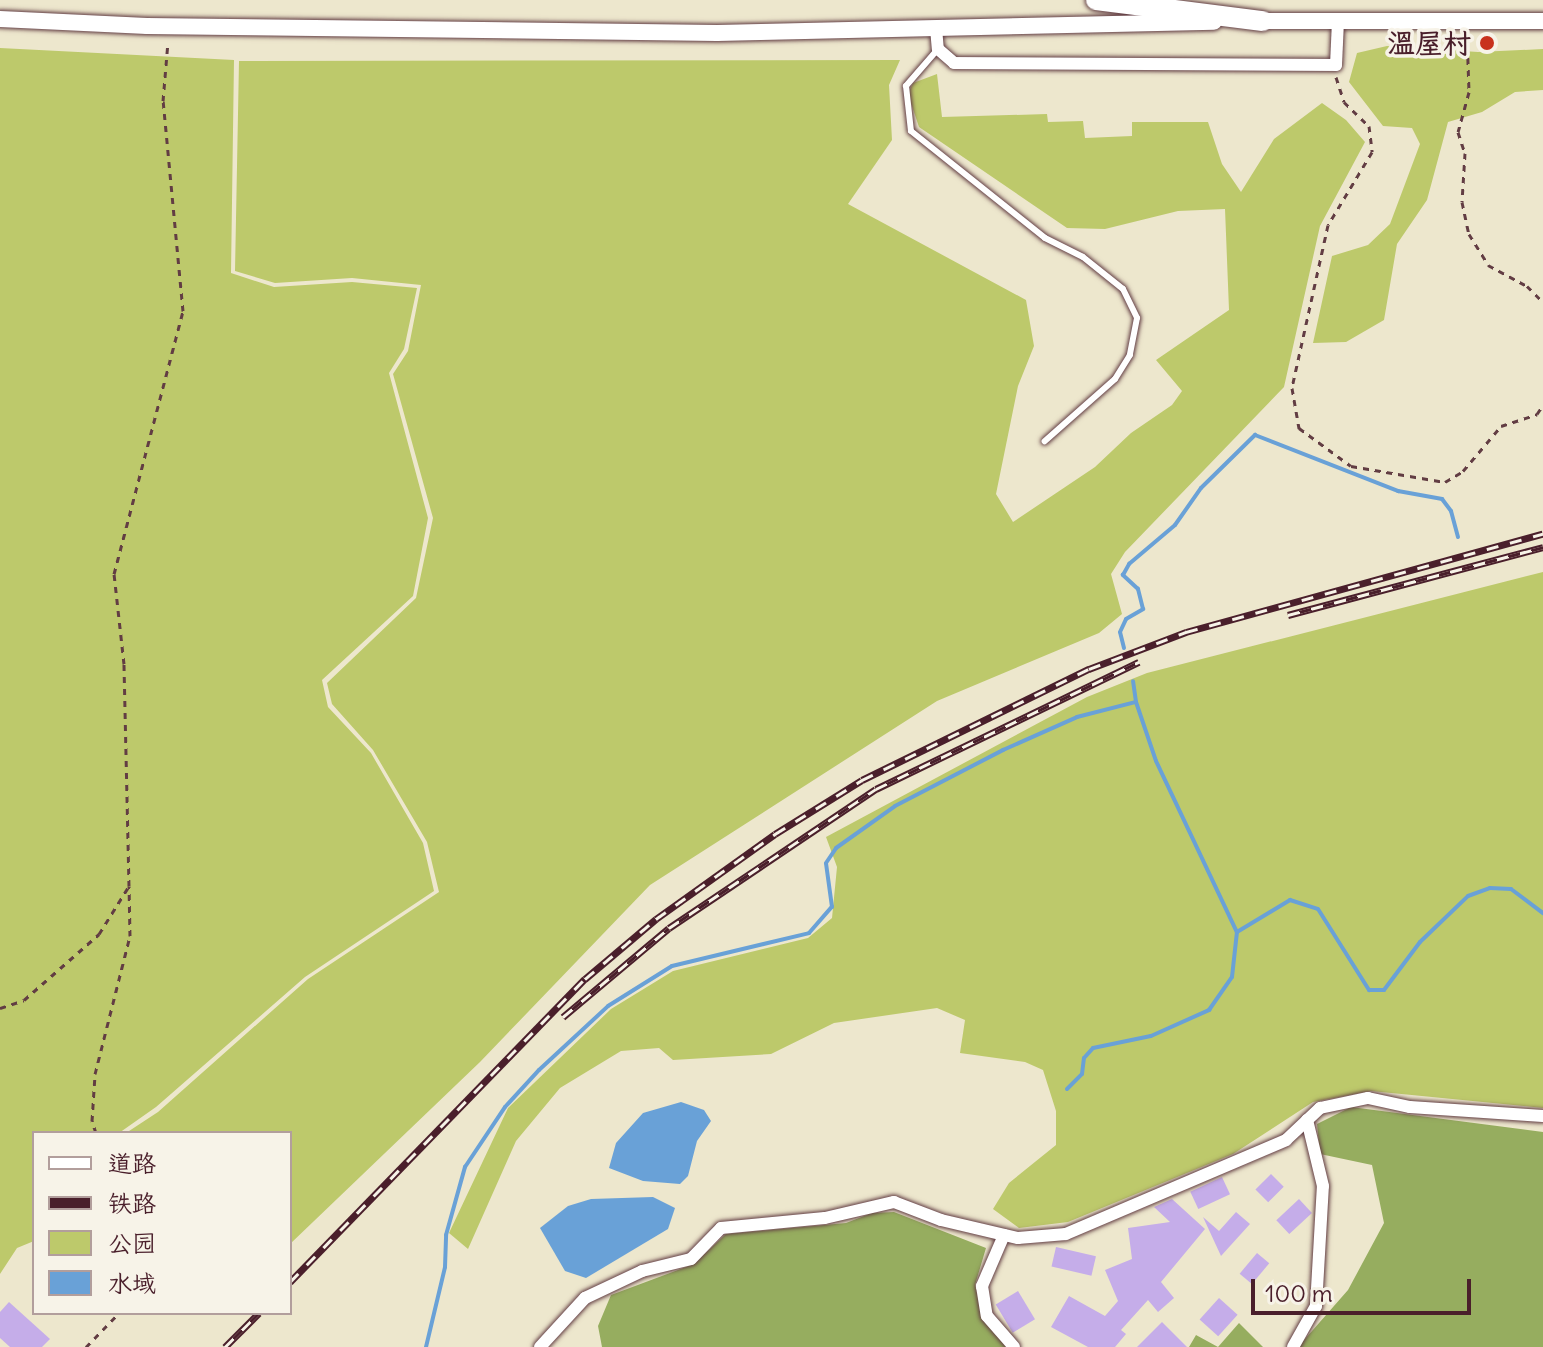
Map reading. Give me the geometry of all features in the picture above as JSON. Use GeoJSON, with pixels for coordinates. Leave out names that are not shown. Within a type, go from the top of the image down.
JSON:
{"type":"FeatureCollection","features":[{"type":"Feature","properties":{"kind":"main road"},"geometry":{"type":"LineString","coordinates":[[1096,0],[1263,21]]}},
{"type":"Feature","properties":{"kind":"street"},"geometry":{"type":"LineString","coordinates":[[0,19],[169,27],[717,33],[1263,21],[1543,21]]}},
{"type":"Feature","properties":{"kind":"street"},"geometry":{"type":"LineString","coordinates":[[936,28],[938,49],[954,63],[1336,65],[1338,21]]}},
{"type":"Feature","properties":{"kind":"street"},"geometry":{"type":"LineString","coordinates":[[540,1347],[585,1298],[642,1271],[691,1259],[721,1228],[825,1218],[894,1202],[941,1220],[1004,1235],[1066,1234],[1286,1140],[1320,1108],[1368,1098],[1410,1107],[1543,1116]]}},
{"type":"Feature","properties":{"kind":"street"},"geometry":{"type":"LineString","coordinates":[[1293,1347],[1316,1306],[1323,1186],[1307,1120]]}},
{"type":"Feature","properties":{"kind":"street"},"geometry":{"type":"LineString","coordinates":[[1004,1235],[982,1286],[987,1316],[1014,1347]]}},
{"type":"Feature","properties":{"kind":"lane"},"geometry":{"type":"LineString","coordinates":[[938,49],[906,86],[911,131],[1045,238],[1083,257],[1123,289],[1137,318],[1130,355],[1115,379],[1045,441]]}},
{"type":"Feature","properties":{"kind":"path"},"geometry":{"type":"LineString","coordinates":[[1467,21],[1469,92],[1458,132],[1465,153],[1462,202],[1469,234],[1488,265],[1527,286],[1543,302]]}},
{"type":"Feature","properties":{"kind":"path"},"geometry":{"type":"LineString","coordinates":[[96,1131],[95,1074],[130,936],[124,664],[114,574],[183,311],[163,101],[169,27]]}},
{"type":"Feature","properties":{"kind":"path"},"geometry":{"type":"LineString","coordinates":[[1336,65],[1336,87],[1369,126],[1372,152],[1328,225],[1292,388],[1299,428],[1351,466],[1445,482],[1463,471],[1501,426],[1537,414],[1543,405]]}},
{"type":"Feature","properties":{"kind":"path"},"geometry":{"type":"LineString","coordinates":[[0,1008],[24,1000],[99,934],[129,886]]}},
{"type":"Feature","properties":{"kind":"path"},"geometry":{"type":"LineString","coordinates":[[86,1347],[117,1315]]}},
{"type":"Feature","properties":{"kind":"green space"},"geometry":{"type":"Polygon","coordinates":[[[1387,46],[1478,52],[1543,49],[1543,90],[1515,92],[1482,112],[1448,122],[1427,200],[1397,244],[1384,320],[1346,342],[1313,343],[1332,256],[1368,245],[1390,224],[1420,144],[1412,128],[1383,126],[1349,82],[1357,53],[1387,46]]]}},
{"type":"Feature","properties":{"kind":"green space"},"geometry":{"type":"Polygon","coordinates":[[[0,48],[234,60],[231,273],[274,287],[352,282],[417,288],[404,349],[389,373],[428,518],[413,596],[322,680],[328,707],[371,753],[423,843],[434,891],[305,977],[156,1107],[122,1131],[32,1131],[32,1242],[17,1248],[0,1274],[0,48]]]}},
{"type":"Feature","properties":{"kind":"green space"},"geometry":{"type":"Polygon","coordinates":[[[900,60],[889,85],[892,140],[848,204],[1026,300],[1034,346],[1018,386],[996,494],[1013,522],[1095,467],[1131,433],[1172,405],[1182,391],[1156,360],[1229,310],[1225,209],[1178,211],[1105,229],[1067,228],[919,127],[908,94],[913,83],[937,74],[942,117],[1047,114],[1048,122],[1083,121],[1085,138],[1132,136],[1132,122],[1208,122],[1222,164],[1241,192],[1274,139],[1322,103],[1346,120],[1365,142],[1320,226],[1284,387],[1125,552],[1111,574],[1122,614],[1099,633],[937,701],[650,885],[480,1062],[292,1242],[292,1131],[129,1131],[158,1112],[308,979],[439,892],[427,842],[373,750],[332,704],[327,683],[416,598],[433,518],[393,374],[408,351],[421,285],[352,278],[275,283],[235,271],[239,61],[900,60]]]}},
{"type":"Feature","properties":{"kind":"green space"},"geometry":{"type":"Polygon","coordinates":[[[1543,572],[1543,1108],[1371,1091],[1313,1102],[1233,1154],[1068,1222],[1019,1228],[993,1209],[1009,1183],[1056,1145],[1056,1111],[1043,1070],[1025,1062],[960,1053],[965,1020],[937,1008],[834,1023],[771,1054],[673,1060],[659,1048],[621,1051],[560,1088],[516,1141],[468,1249],[449,1233],[508,1108],[611,1009],[673,971],[808,938],[832,918],[837,867],[826,837],[1087,697],[1147,673],[1543,572]]]}},
{"type":"Feature","properties":{"kind":"green space"},"geometry":{"type":"Polygon","coordinates":[[[1351,1107],[1543,1132],[1543,1347],[1298,1347],[1348,1290],[1384,1223],[1372,1165],[1320,1154],[1317,1124],[1351,1107]]]}},
{"type":"Feature","properties":{"kind":"green space"},"geometry":{"type":"Polygon","coordinates":[[[894,1212],[986,1248],[975,1285],[983,1319],[1006,1347],[602,1347],[598,1326],[611,1295],[694,1264],[726,1234],[846,1223],[872,1213],[894,1212]]]}},
{"type":"Feature","properties":{"kind":"green space"},"geometry":{"type":"Polygon","coordinates":[[[1239,1323],[1263,1347],[1218,1347],[1239,1323]]]}},
{"type":"Feature","properties":{"kind":"green space"},"geometry":{"type":"Polygon","coordinates":[[[1196,1335],[1218,1347],[1189,1347],[1196,1335]]]}},
{"type":"Feature","properties":{"kind":"water"},"geometry":{"type":"Polygon","coordinates":[[[681,1102],[704,1110],[711,1121],[697,1141],[688,1176],[680,1184],[643,1181],[609,1168],[616,1143],[643,1113],[681,1102]]]}},
{"type":"Feature","properties":{"kind":"water"},"geometry":{"type":"Polygon","coordinates":[[[653,1197],[675,1208],[668,1229],[586,1278],[565,1271],[540,1228],[568,1206],[591,1199],[653,1197]]]}},
{"type":"Feature","properties":{"kind":"building"},"geometry":{"type":"Polygon","coordinates":[[[1271,1174],[1284,1187],[1268,1202],[1255,1190],[1271,1174]]]}},
{"type":"Feature","properties":{"kind":"building"},"geometry":{"type":"Polygon","coordinates":[[[1222,1177],[1230,1194],[1198,1209],[1190,1192],[1222,1177]]]}},
{"type":"Feature","properties":{"kind":"building"},"geometry":{"type":"Polygon","coordinates":[[[1172,1199],[1205,1229],[1161,1282],[1174,1298],[1158,1312],[1148,1300],[1121,1330],[1126,1334],[1115,1347],[1088,1347],[1051,1327],[1069,1296],[1105,1316],[1118,1301],[1105,1270],[1132,1259],[1128,1228],[1170,1222],[1154,1207],[1172,1199]]]}},
{"type":"Feature","properties":{"kind":"building"},"geometry":{"type":"Polygon","coordinates":[[[1299,1199],[1312,1213],[1289,1234],[1276,1220],[1299,1199]]]}},
{"type":"Feature","properties":{"kind":"building"},"geometry":{"type":"Polygon","coordinates":[[[1236,1212],[1250,1224],[1221,1256],[1203,1217],[1219,1231],[1236,1212]]]}},
{"type":"Feature","properties":{"kind":"building"},"geometry":{"type":"Polygon","coordinates":[[[1056,1247],[1096,1256],[1091,1276],[1052,1266],[1056,1247]]]}},
{"type":"Feature","properties":{"kind":"building"},"geometry":{"type":"Polygon","coordinates":[[[1257,1253],[1269,1263],[1252,1284],[1240,1274],[1257,1253]]]}},
{"type":"Feature","properties":{"kind":"building"},"geometry":{"type":"Polygon","coordinates":[[[1018,1291],[1035,1319],[1013,1333],[996,1304],[1018,1291]]]}},
{"type":"Feature","properties":{"kind":"building"},"geometry":{"type":"Polygon","coordinates":[[[1219,1298],[1238,1315],[1218,1336],[1200,1320],[1219,1298]]]}},
{"type":"Feature","properties":{"kind":"building"},"geometry":{"type":"Polygon","coordinates":[[[9,1302],[50,1339],[42,1347],[10,1347],[0,1338],[0,1312],[9,1302]]]}},
{"type":"Feature","properties":{"kind":"building"},"geometry":{"type":"Polygon","coordinates":[[[1162,1322],[1187,1347],[1137,1347],[1162,1322]]]}},
{"type":"Feature","properties":{"kind":"waterway"},"geometry":{"type":"LineString","coordinates":[[1124,648],[1120,632],[1126,619],[1143,609],[1138,589],[1123,575],[1129,564],[1175,525],[1201,488],[1255,435],[1398,491],[1442,499],[1451,511],[1458,537]]}},
{"type":"Feature","properties":{"kind":"waterway"},"geometry":{"type":"LineString","coordinates":[[426,1347],[445,1267],[446,1235],[465,1167],[505,1107],[539,1070],[608,1006],[672,966],[809,933],[832,907],[826,863],[836,848],[895,806],[1003,750],[1077,717],[1136,702],[1133,681]]}},
{"type":"Feature","properties":{"kind":"waterway"},"geometry":{"type":"LineString","coordinates":[[1136,702],[1156,761],[1237,932]]}},
{"type":"Feature","properties":{"kind":"waterway"},"geometry":{"type":"LineString","coordinates":[[1067,1089],[1082,1074],[1084,1058],[1093,1048],[1151,1036],[1209,1010],[1232,977],[1237,932],[1290,900],[1318,909],[1369,990],[1384,990],[1420,942],[1468,896],[1490,888],[1511,889],[1543,913]]}},
{"type":"Feature","properties":{"kind":"railway"},"geometry":{"type":"LineString","coordinates":[[292,1280],[585,979],[656,919],[775,834],[862,780],[1089,669],[1186,632],[1543,534]]}},
{"type":"Feature","properties":{"kind":"railway"},"geometry":{"type":"LineString","coordinates":[[1288,615],[1543,547]]}},
{"type":"Feature","properties":{"kind":"railway"},"geometry":{"type":"LineString","coordinates":[[563,1017],[669,928],[876,789],[1139,662]]}},
{"type":"Feature","properties":{"kind":"railway"},"geometry":{"type":"LineString","coordinates":[[225,1347],[257,1315]]}},
{"type":"Feature","properties":{"kind":"place","name":"温屋村"},"geometry":{"type":"Point","coordinates":[1487,43]}}]}
